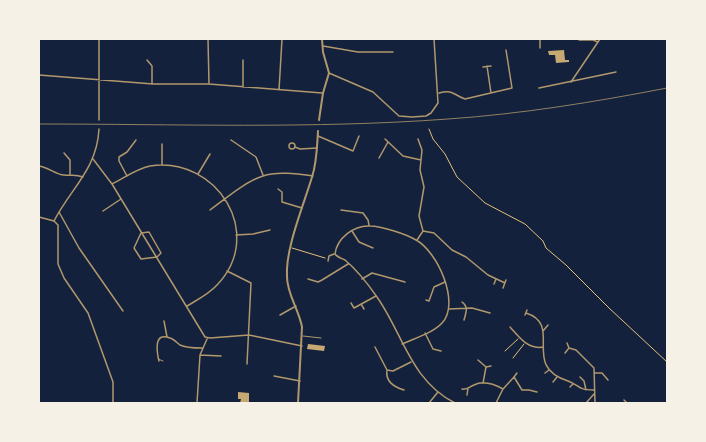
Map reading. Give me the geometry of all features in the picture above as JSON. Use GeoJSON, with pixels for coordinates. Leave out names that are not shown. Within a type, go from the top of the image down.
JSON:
{"type":"FeatureCollection","features":[{"type":"Feature","properties":{"kind":"street"},"geometry":{"type":"LineString","coordinates":[[99,39],[99,120]]}},
{"type":"Feature","properties":{"kind":"street"},"geometry":{"type":"LineString","coordinates":[[208,39],[209,84]]}},
{"type":"Feature","properties":{"kind":"street"},"geometry":{"type":"LineString","coordinates":[[279,90],[282,39]]}},
{"type":"Feature","properties":{"kind":"street"},"geometry":{"type":"LineString","coordinates":[[319,120],[323,93],[330,73],[322,39]]}},
{"type":"Feature","properties":{"kind":"street"},"geometry":{"type":"LineString","coordinates":[[330,73],[373,92],[398,116],[426,116],[438,103],[434,39]]}},
{"type":"Feature","properties":{"kind":"street"},"geometry":{"type":"LineString","coordinates":[[540,39],[540,48]]}},
{"type":"Feature","properties":{"kind":"street"},"geometry":{"type":"LineString","coordinates":[[571,82],[600,39]]}},
{"type":"Feature","properties":{"kind":"street"},"geometry":{"type":"LineString","coordinates":[[579,40],[593,40],[598,42]]}},
{"type":"Feature","properties":{"kind":"street"},"geometry":{"type":"LineString","coordinates":[[323,46],[358,52],[393,52]]}},
{"type":"Feature","properties":{"kind":"street"},"geometry":{"type":"LineString","coordinates":[[438,93],[448,90],[465,99],[512,88],[506,50]]}},
{"type":"Feature","properties":{"kind":"street"},"geometry":{"type":"LineString","coordinates":[[147,60],[152,66],[152,84]]}},
{"type":"Feature","properties":{"kind":"street"},"geometry":{"type":"LineString","coordinates":[[243,60],[243,87]]}},
{"type":"Feature","properties":{"kind":"street"},"geometry":{"type":"LineString","coordinates":[[487,66],[491,93]]}},
{"type":"Feature","properties":{"kind":"street"},"geometry":{"type":"LineString","coordinates":[[483,67],[491,66]]}},
{"type":"Feature","properties":{"kind":"street"},"geometry":{"type":"LineString","coordinates":[[539,88],[616,72]]}},
{"type":"Feature","properties":{"kind":"street"},"geometry":{"type":"LineString","coordinates":[[39,75],[152,84],[209,84],[323,93]]}},
{"type":"Feature","properties":{"kind":"street"},"geometry":{"type":"LineString","coordinates":[[54,221],[83,177],[93,158],[99,129]]}},
{"type":"Feature","properties":{"kind":"street"},"geometry":{"type":"LineString","coordinates":[[298,403],[302,346],[301,320],[287,279],[287,263],[302,208],[313,176],[318,131]]}},
{"type":"Feature","properties":{"kind":"street"},"geometry":{"type":"LineString","coordinates":[[318,136],[353,151],[359,136]]}},
{"type":"Feature","properties":{"kind":"street"},"geometry":{"type":"LineString","coordinates":[[385,139],[403,156],[421,160]]}},
{"type":"Feature","properties":{"kind":"street"},"geometry":{"type":"LineString","coordinates":[[418,139],[422,150],[420,170],[424,187],[419,220],[423,231]]}},
{"type":"Feature","properties":{"kind":"street"},"geometry":{"type":"LineString","coordinates":[[127,176],[119,161],[119,157],[127,152],[136,140]]}},
{"type":"Feature","properties":{"kind":"street"},"geometry":{"type":"LineString","coordinates":[[231,140],[256,157],[263,175]]}},
{"type":"Feature","properties":{"kind":"street"},"geometry":{"type":"LineString","coordinates":[[379,158],[388,142]]}},
{"type":"Feature","properties":{"kind":"street"},"geometry":{"type":"LineString","coordinates":[[162,144],[162,165]]}},
{"type":"Feature","properties":{"kind":"street"},"geometry":{"type":"LineString","coordinates":[[295,147],[303,149],[317,148]]}},
{"type":"Feature","properties":{"kind":"street"},"geometry":{"type":"LineString","coordinates":[[64,153],[70,160],[70,174]]}},
{"type":"Feature","properties":{"kind":"street"},"geometry":{"type":"LineString","coordinates":[[198,174],[210,154]]}},
{"type":"Feature","properties":{"kind":"street"},"geometry":{"type":"LineString","coordinates":[[93,158],[112,184],[141,233],[204,334],[208,338],[249,335],[302,346]]}},
{"type":"Feature","properties":{"kind":"street"},"geometry":{"type":"LineString","coordinates":[[112,184],[148,167],[162,165],[183,167],[198,174],[212,184],[226,198],[234,217],[236,234],[235,251],[228,271],[216,286],[187,306]]}},
{"type":"Feature","properties":{"kind":"street"},"geometry":{"type":"LineString","coordinates":[[39,166],[46,167],[61,175],[70,174],[83,177]]}},
{"type":"Feature","properties":{"kind":"street"},"geometry":{"type":"LineString","coordinates":[[210,210],[254,179],[263,175],[313,176]]}},
{"type":"Feature","properties":{"kind":"street"},"geometry":{"type":"LineString","coordinates":[[278,189],[282,192],[282,202],[302,208]]}},
{"type":"Feature","properties":{"kind":"street"},"geometry":{"type":"LineString","coordinates":[[103,211],[121,199]]}},
{"type":"Feature","properties":{"kind":"street"},"geometry":{"type":"LineString","coordinates":[[341,210],[363,214],[368,220],[369,226]]}},
{"type":"Feature","properties":{"kind":"street"},"geometry":{"type":"LineString","coordinates":[[59,212],[79,248],[122,311]]}},
{"type":"Feature","properties":{"kind":"street"},"geometry":{"type":"LineString","coordinates":[[39,217],[54,221],[58,225],[58,264],[64,278],[88,313],[113,382],[113,403]]}},
{"type":"Feature","properties":{"kind":"street"},"geometry":{"type":"LineString","coordinates":[[335,254],[340,240],[352,232],[369,226],[417,240],[434,261],[445,282],[449,295],[449,308],[443,322],[402,344]]}},
{"type":"Feature","properties":{"kind":"street"},"geometry":{"type":"LineString","coordinates":[[236,234],[253,234],[270,230]]}},
{"type":"Feature","properties":{"kind":"street"},"geometry":{"type":"LineString","coordinates":[[417,240],[423,231]]}},
{"type":"Feature","properties":{"kind":"street"},"geometry":{"type":"LineString","coordinates":[[423,231],[434,233],[452,250],[466,257],[485,273],[496,279],[505,281],[503,288]]}},
{"type":"Feature","properties":{"kind":"street"},"geometry":{"type":"LineString","coordinates":[[148,232],[161,253],[156,257],[141,259],[134,248],[141,233],[148,232]]}},
{"type":"Feature","properties":{"kind":"street"},"geometry":{"type":"LineString","coordinates":[[352,232],[356,239],[372,248]]}},
{"type":"Feature","properties":{"kind":"street"},"geometry":{"type":"LineString","coordinates":[[328,260],[329,256],[335,254]]}},
{"type":"Feature","properties":{"kind":"street"},"geometry":{"type":"LineString","coordinates":[[335,254],[348,264],[376,296],[388,314],[411,362],[420,375],[438,392],[455,403]]}},
{"type":"Feature","properties":{"kind":"street"},"geometry":{"type":"LineString","coordinates":[[308,279],[318,282],[334,274],[348,264]]}},
{"type":"Feature","properties":{"kind":"street"},"geometry":{"type":"LineString","coordinates":[[228,271],[251,283],[247,364]]}},
{"type":"Feature","properties":{"kind":"street"},"geometry":{"type":"LineString","coordinates":[[362,279],[372,273],[405,282]]}},
{"type":"Feature","properties":{"kind":"street"},"geometry":{"type":"LineString","coordinates":[[494,284],[496,279]]}},
{"type":"Feature","properties":{"kind":"street"},"geometry":{"type":"LineString","coordinates":[[397,284],[399,280]]}},
{"type":"Feature","properties":{"kind":"street"},"geometry":{"type":"LineString","coordinates":[[317,286],[318,282]]}},
{"type":"Feature","properties":{"kind":"street"},"geometry":{"type":"LineString","coordinates":[[426,300],[429,301],[434,287],[445,282]]}},
{"type":"Feature","properties":{"kind":"street"},"geometry":{"type":"LineString","coordinates":[[351,303],[354,308],[376,296]]}},
{"type":"Feature","properties":{"kind":"street"},"geometry":{"type":"LineString","coordinates":[[462,302],[466,304],[467,308],[464,320]]}},
{"type":"Feature","properties":{"kind":"street"},"geometry":{"type":"LineString","coordinates":[[361,304],[364,309]]}},
{"type":"Feature","properties":{"kind":"street"},"geometry":{"type":"LineString","coordinates":[[280,315],[296,306]]}},
{"type":"Feature","properties":{"kind":"street"},"geometry":{"type":"LineString","coordinates":[[449,308],[480,309],[490,313]]}},
{"type":"Feature","properties":{"kind":"street"},"geometry":{"type":"LineString","coordinates":[[527,310],[525,314],[533,316],[540,321],[543,331],[542,347],[545,364],[549,370],[557,377],[573,384],[578,388],[594,390]]}},
{"type":"Feature","properties":{"kind":"street"},"geometry":{"type":"LineString","coordinates":[[164,321],[167,337]]}},
{"type":"Feature","properties":{"kind":"street"},"geometry":{"type":"LineString","coordinates":[[543,331],[548,325]]}},
{"type":"Feature","properties":{"kind":"street"},"geometry":{"type":"LineString","coordinates":[[510,328],[525,342],[537,348],[542,347]]}},
{"type":"Feature","properties":{"kind":"street"},"geometry":{"type":"LineString","coordinates":[[425,333],[433,349],[441,351]]}},
{"type":"Feature","properties":{"kind":"street"},"geometry":{"type":"LineString","coordinates":[[159,362],[156,344],[161,338],[167,337],[180,345],[202,348]]}},
{"type":"Feature","properties":{"kind":"street"},"geometry":{"type":"LineString","coordinates":[[197,403],[200,355],[208,338]]}},
{"type":"Feature","properties":{"kind":"street"},"geometry":{"type":"LineString","coordinates":[[567,343],[569,348]]}},
{"type":"Feature","properties":{"kind":"street"},"geometry":{"type":"LineString","coordinates":[[375,346],[387,370],[390,382],[395,387],[404,390]]}},
{"type":"Feature","properties":{"kind":"street"},"geometry":{"type":"LineString","coordinates":[[565,353],[569,348]]}},
{"type":"Feature","properties":{"kind":"street"},"geometry":{"type":"LineString","coordinates":[[569,348],[574,349],[584,360],[591,364],[595,373],[595,403]]}},
{"type":"Feature","properties":{"kind":"street"},"geometry":{"type":"LineString","coordinates":[[378,353],[382,352]]}},
{"type":"Feature","properties":{"kind":"street"},"geometry":{"type":"LineString","coordinates":[[200,355],[221,356]]}},
{"type":"Feature","properties":{"kind":"street"},"geometry":{"type":"LineString","coordinates":[[478,360],[486,367]]}},
{"type":"Feature","properties":{"kind":"street"},"geometry":{"type":"LineString","coordinates":[[387,370],[393,371],[411,362]]}},
{"type":"Feature","properties":{"kind":"street"},"geometry":{"type":"LineString","coordinates":[[486,367],[491,366]]}},
{"type":"Feature","properties":{"kind":"street"},"geometry":{"type":"LineString","coordinates":[[483,383],[486,367]]}},
{"type":"Feature","properties":{"kind":"street"},"geometry":{"type":"LineString","coordinates":[[545,373],[549,370]]}},
{"type":"Feature","properties":{"kind":"street"},"geometry":{"type":"LineString","coordinates":[[496,403],[503,389],[517,373]]}},
{"type":"Feature","properties":{"kind":"street"},"geometry":{"type":"LineString","coordinates":[[595,373],[602,373],[608,380]]}},
{"type":"Feature","properties":{"kind":"street"},"geometry":{"type":"LineString","coordinates":[[274,376],[300,381]]}},
{"type":"Feature","properties":{"kind":"street"},"geometry":{"type":"LineString","coordinates":[[553,382],[557,377]]}},
{"type":"Feature","properties":{"kind":"street"},"geometry":{"type":"LineString","coordinates":[[580,377],[584,381],[586,390]]}},
{"type":"Feature","properties":{"kind":"street"},"geometry":{"type":"LineString","coordinates":[[514,378],[522,390],[538,392]]}},
{"type":"Feature","properties":{"kind":"street"},"geometry":{"type":"LineString","coordinates":[[462,389],[483,383],[492,384],[503,389]]}},
{"type":"Feature","properties":{"kind":"street"},"geometry":{"type":"LineString","coordinates":[[570,387],[573,384]]}},
{"type":"Feature","properties":{"kind":"street"},"geometry":{"type":"LineString","coordinates":[[466,395],[468,388]]}},
{"type":"Feature","properties":{"kind":"street"},"geometry":{"type":"LineString","coordinates":[[429,403],[438,392]]}},
{"type":"Feature","properties":{"kind":"street"},"geometry":{"type":"LineString","coordinates":[[586,403],[594,394]]}},
{"type":"Feature","properties":{"kind":"lane"},"geometry":{"type":"LineString","coordinates":[[302,336],[320,338]]}},
{"type":"Feature","properties":{"kind":"lane"},"geometry":{"type":"LineString","coordinates":[[158,358],[163,361]]}},
{"type":"Feature","properties":{"kind":"path"},"geometry":{"type":"LineString","coordinates":[[429,129],[433,139],[442,150],[457,177],[485,203],[525,224],[543,241],[546,248],[566,265],[667,362]]}},
{"type":"Feature","properties":{"kind":"path"},"geometry":{"type":"LineString","coordinates":[[291,248],[328,260]]}},
{"type":"Feature","properties":{"kind":"path"},"geometry":{"type":"LineString","coordinates":[[505,351],[520,337]]}},
{"type":"Feature","properties":{"kind":"path"},"geometry":{"type":"LineString","coordinates":[[513,358],[525,342]]}},
{"type":"Feature","properties":{"kind":"building"},"geometry":{"type":"Polygon","coordinates":[[[564,50],[565,60],[569,60],[569,62],[556,63],[555,55],[549,55],[548,51],[564,50]]]}},
{"type":"Feature","properties":{"kind":"building"},"geometry":{"type":"Polygon","coordinates":[[[308,344],[325,346],[324,351],[307,349],[308,344]]]}},
{"type":"Feature","properties":{"kind":"building"},"geometry":{"type":"Polygon","coordinates":[[[238,392],[249,393],[249,403],[240,403],[241,399],[238,399],[238,392]]]}},
{"type":"Feature","properties":{"kind":"railway"},"geometry":{"type":"LineString","coordinates":[[39,124],[295,125],[397,122],[475,117],[530,111],[585,103],[667,88]]}}]}
